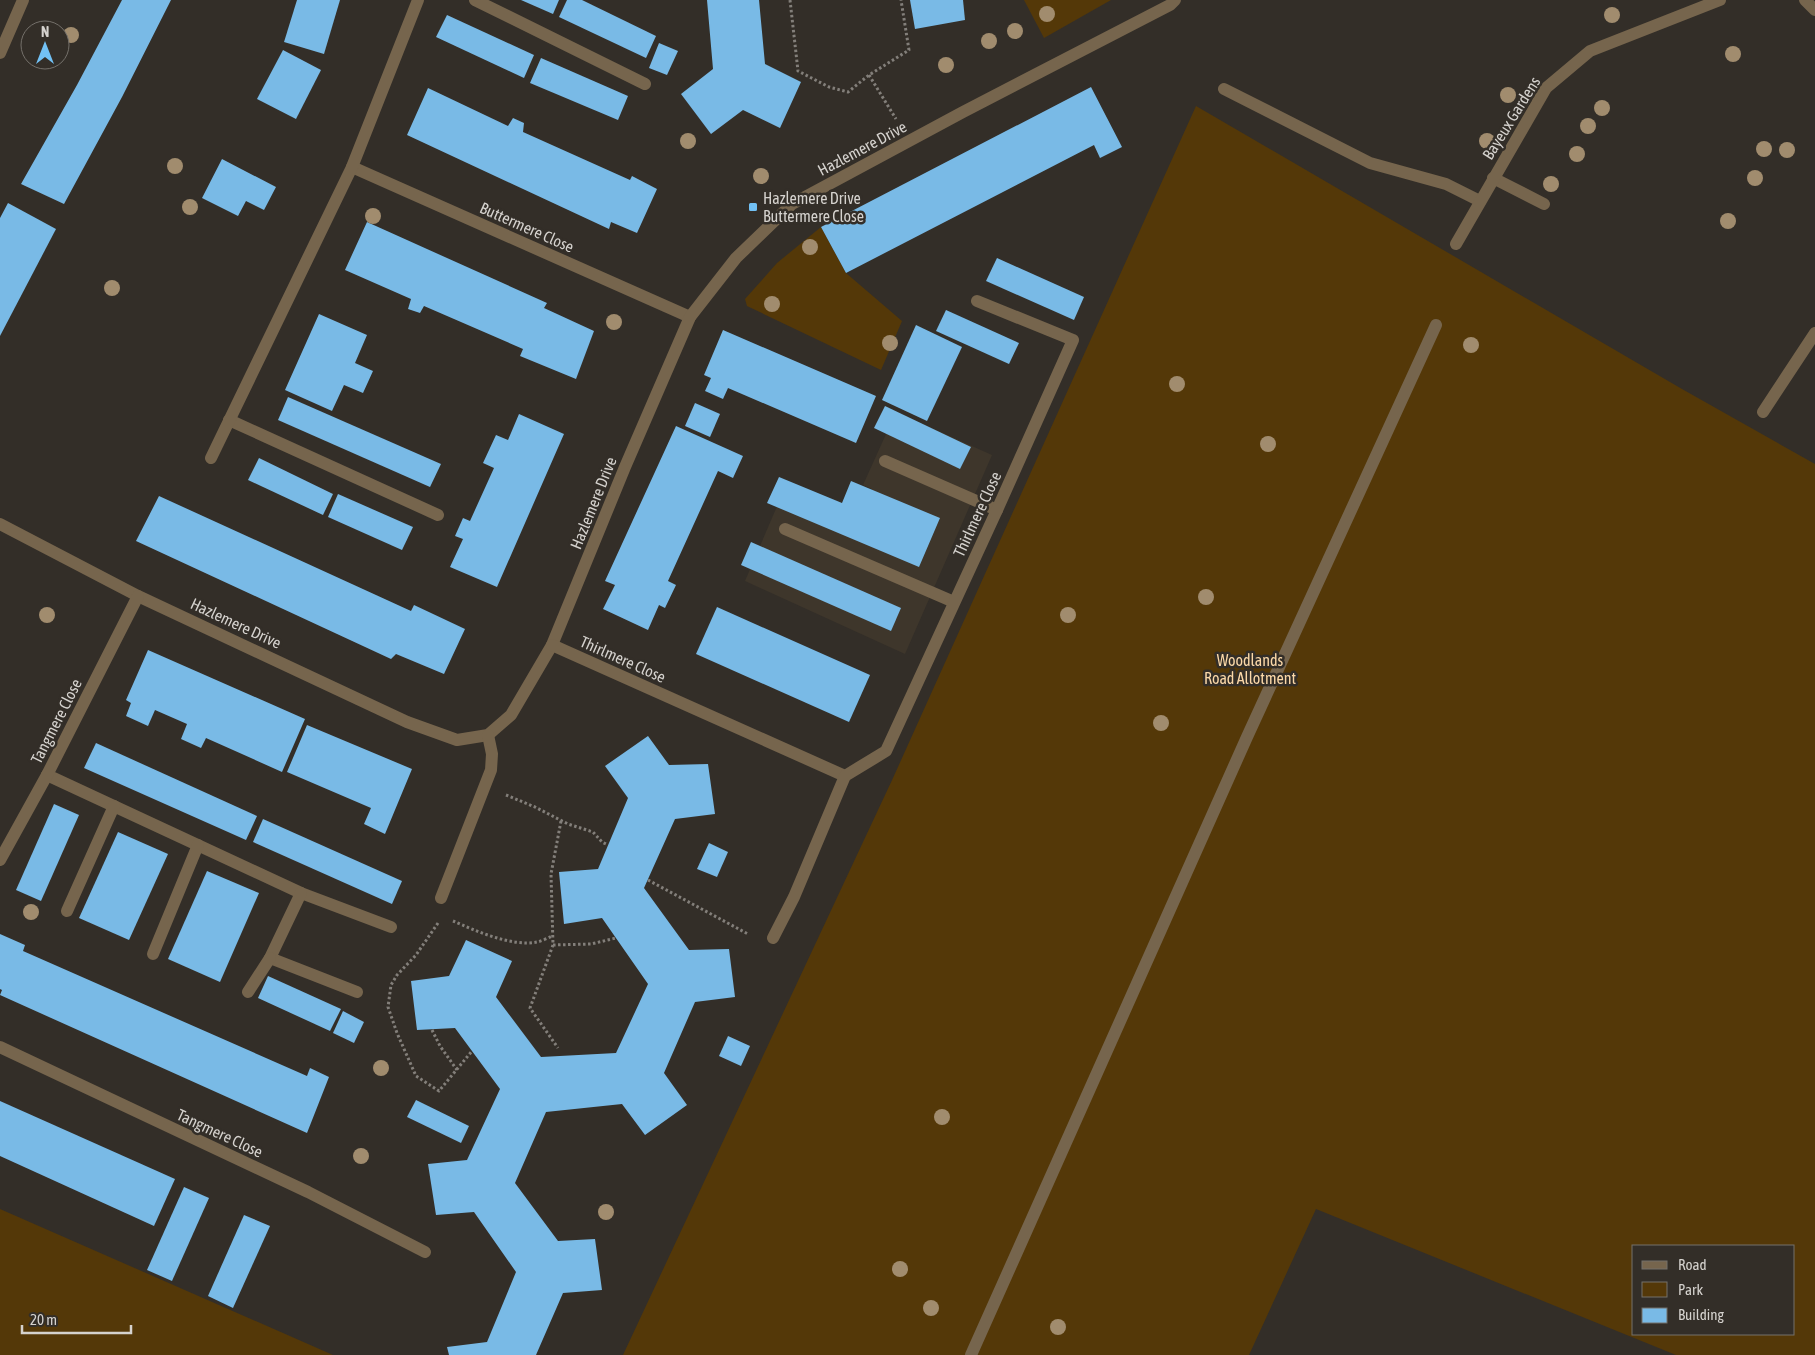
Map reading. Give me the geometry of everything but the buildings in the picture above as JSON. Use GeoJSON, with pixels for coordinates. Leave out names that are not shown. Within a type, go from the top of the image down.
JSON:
{"type":"FeatureCollection","features":[{"type":"Feature","properties":{"kind":"street"},"geometry":{"type":"LineString","coordinates":[[0,53],[23,0]]}},
{"type":"Feature","properties":{"kind":"street"},"geometry":{"type":"LineString","coordinates":[[211,458],[352,167],[418,0]]}},
{"type":"Feature","properties":{"kind":"street"},"geometry":{"type":"LineString","coordinates":[[474,0],[645,84]]}},
{"type":"Feature","properties":{"kind":"street","name":"Hazlemere Drive"},"geometry":{"type":"LineString","coordinates":[[0,524],[138,596],[407,722],[457,740],[488,735],[511,715],[552,645],[625,467],[690,317],[736,258],[792,204],[910,140],[1170,5],[1175,0]]}},
{"type":"Feature","properties":{"kind":"street","name":"Bayeux Gardens"},"geometry":{"type":"LineString","coordinates":[[1456,244],[1546,88],[1590,51],[1720,0]]}},
{"type":"Feature","properties":{"kind":"street"},"geometry":{"type":"LineString","coordinates":[[1805,0],[1815,10]]}},
{"type":"Feature","properties":{"kind":"street"},"geometry":{"type":"LineString","coordinates":[[1224,89],[1370,163],[1446,184],[1480,201]]}},
{"type":"Feature","properties":{"kind":"street","name":"Buttermere Close"},"geometry":{"type":"LineString","coordinates":[[352,167],[690,317]]}},
{"type":"Feature","properties":{"kind":"street","name":"Bayeux Gardens"},"geometry":{"type":"LineString","coordinates":[[1493,178],[1544,204]]}},
{"type":"Feature","properties":{"kind":"street","name":"Thirlmere Close"},"geometry":{"type":"LineString","coordinates":[[552,645],[844,776],[886,751],[998,510],[1073,340],[977,301]]}},
{"type":"Feature","properties":{"kind":"street"},"geometry":{"type":"LineString","coordinates":[[971,1355],[1255,720],[1436,325]]}},
{"type":"Feature","properties":{"kind":"street"},"geometry":{"type":"LineString","coordinates":[[1762,412],[1815,333]]}},
{"type":"Feature","properties":{"kind":"street"},"geometry":{"type":"LineString","coordinates":[[229,420],[438,515]]}},
{"type":"Feature","properties":{"kind":"street"},"geometry":{"type":"LineString","coordinates":[[886,461],[998,510]]}},
{"type":"Feature","properties":{"kind":"street"},"geometry":{"type":"LineString","coordinates":[[786,529],[954,602]]}},
{"type":"Feature","properties":{"kind":"street","name":"Tangmere Close"},"geometry":{"type":"LineString","coordinates":[[0,860],[46,776],[138,596]]}},
{"type":"Feature","properties":{"kind":"street"},"geometry":{"type":"LineString","coordinates":[[441,898],[491,770],[492,754],[488,735]]}},
{"type":"Feature","properties":{"kind":"street"},"geometry":{"type":"LineString","coordinates":[[46,776],[301,893],[391,927]]}},
{"type":"Feature","properties":{"kind":"street"},"geometry":{"type":"LineString","coordinates":[[773,938],[794,897],[844,776]]}},
{"type":"Feature","properties":{"kind":"street"},"geometry":{"type":"LineString","coordinates":[[67,911],[114,806]]}},
{"type":"Feature","properties":{"kind":"street"},"geometry":{"type":"LineString","coordinates":[[153,954],[198,845]]}},
{"type":"Feature","properties":{"kind":"street"},"geometry":{"type":"LineString","coordinates":[[248,992],[270,958],[301,893]]}},
{"type":"Feature","properties":{"kind":"street"},"geometry":{"type":"LineString","coordinates":[[270,958],[357,992]]}},
{"type":"Feature","properties":{"kind":"street","name":"Tangmere Close"},"geometry":{"type":"LineString","coordinates":[[0,1047],[308,1192],[425,1252]]}},
{"type":"Feature","properties":{"kind":"path"},"geometry":{"type":"LineString","coordinates":[[790,0],[798,71],[829,87],[848,92],[908,50],[901,0]]}},
{"type":"Feature","properties":{"kind":"path"},"geometry":{"type":"LineString","coordinates":[[869,76],[910,140]]}},
{"type":"Feature","properties":{"kind":"path"},"geometry":{"type":"LineString","coordinates":[[485,787],[535,807],[561,821],[593,832],[602,842],[608,845]]}},
{"type":"Feature","properties":{"kind":"path"},"geometry":{"type":"LineString","coordinates":[[558,1048],[530,1008],[553,946],[551,874],[561,821]]}},
{"type":"Feature","properties":{"kind":"path"},"geometry":{"type":"LineString","coordinates":[[648,880],[748,934],[751,926]]}},
{"type":"Feature","properties":{"kind":"path"},"geometry":{"type":"LineString","coordinates":[[441,898],[444,908],[442,916],[416,954],[397,974],[391,985],[388,1007],[416,1076],[440,1091],[472,1051]]}},
{"type":"Feature","properties":{"kind":"path"},"geometry":{"type":"LineString","coordinates":[[442,916],[485,935],[519,942],[537,942],[552,936]]}},
{"type":"Feature","properties":{"kind":"path"},"geometry":{"type":"LineString","coordinates":[[553,946],[591,944],[616,938]]}},
{"type":"Feature","properties":{"kind":"path"},"geometry":{"type":"LineString","coordinates":[[432,1030],[456,1070]]}},
{"type":"Feature","properties":{"kind":"shaded area"},"geometry":{"type":"Polygon","coordinates":[[[896,412],[992,455],[905,654],[745,581],[787,483],[861,514],[872,489],[863,485],[896,412]]]}},
{"type":"Feature","properties":{"kind":"green space"},"geometry":{"type":"Polygon","coordinates":[[[1024,0],[1111,0],[1044,38],[1024,0]]]}},
{"type":"Feature","properties":{"kind":"green space","name":"Woodlands Road Allotment"},"geometry":{"type":"Polygon","coordinates":[[[1196,106],[1682,389],[1815,464],[1815,1355],[1676,1355],[1316,1209],[1249,1355],[623,1355],[893,778],[1196,106]]]}},
{"type":"Feature","properties":{"kind":"green space"},"geometry":{"type":"Polygon","coordinates":[[[821,227],[846,273],[902,321],[881,370],[747,306],[745,299],[777,263],[821,227]]]}},
{"type":"Feature","properties":{"kind":"green space"},"geometry":{"type":"Polygon","coordinates":[[[0,1209],[333,1355],[0,1355],[0,1209]]]}},
{"type":"Feature","properties":{"kind":"place","name":"Hazlemere Drive Buttermere Close"},"geometry":{"type":"Point","coordinates":[753,207]}}]}
